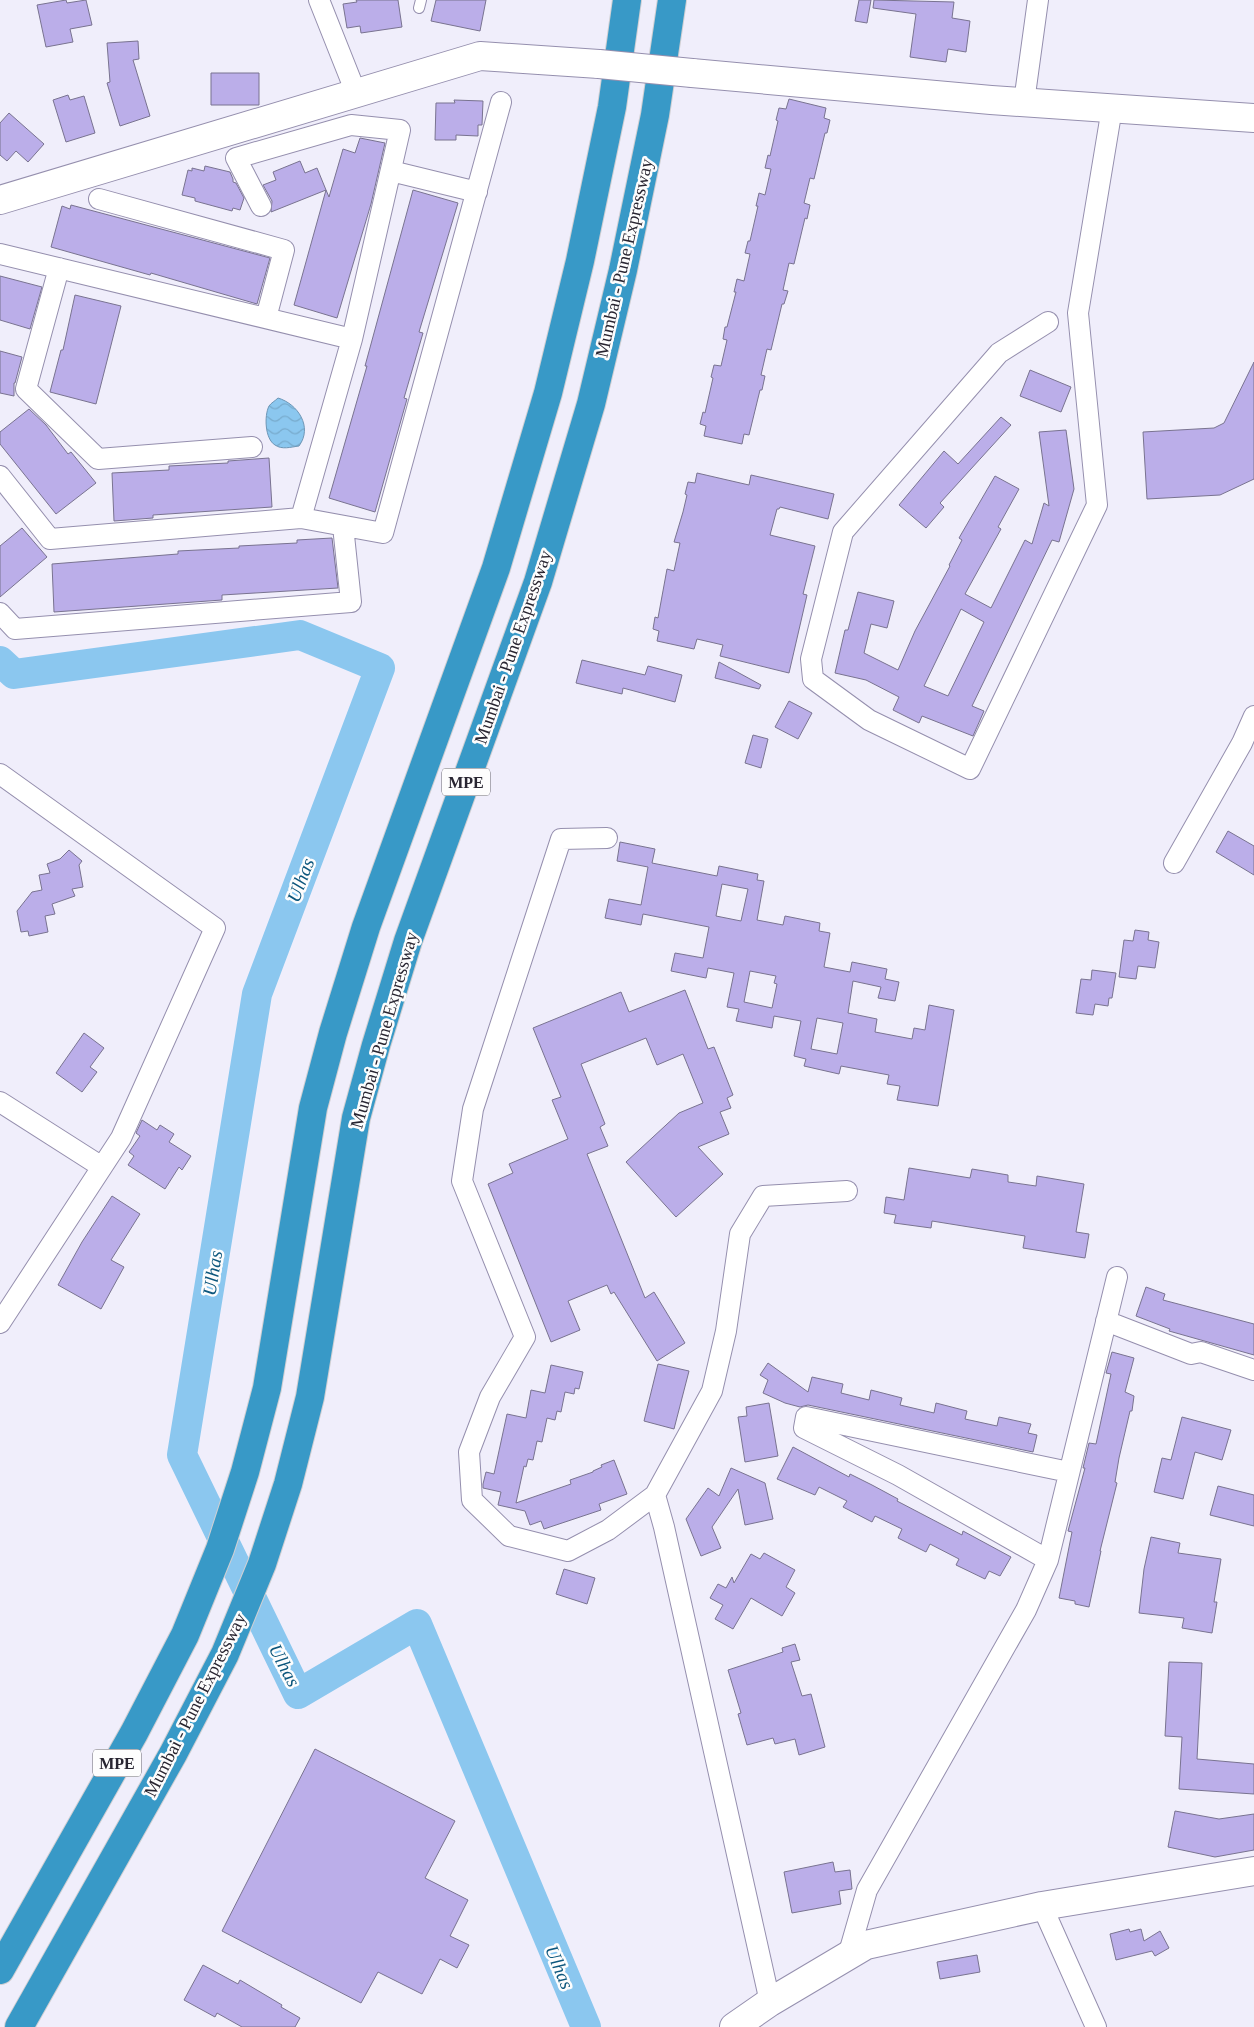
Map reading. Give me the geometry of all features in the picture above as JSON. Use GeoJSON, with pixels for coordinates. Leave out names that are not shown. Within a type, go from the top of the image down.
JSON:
{"type":"FeatureCollection","features":[{"type":"Feature","properties":{"kind":"highway","name":"MPE"},"geometry":{"type":"LineString","coordinates":[[0,1970],[134,1733],[185,1635],[220,1549],[242,1481],[266,1388],[313,1108],[333,1033],[366,926],[496,568],[548,392],[580,261],[612,107],[627,0]]}},
{"type":"Feature","properties":{"kind":"highway","name":"Mumbai - Pune Expressway"},"geometry":{"type":"LineString","coordinates":[[19,2027],[173,1754],[226,1652],[262,1564],[288,1484],[310,1397],[356,1118],[408,940],[538,582],[591,404],[655,115],[672,0]]}},
{"type":"Feature","properties":{"kind":"street"},"geometry":{"type":"LineString","coordinates":[[319,0],[356,92]]}},
{"type":"Feature","properties":{"kind":"street"},"geometry":{"type":"LineString","coordinates":[[1024,102],[1038,0]]}},
{"type":"Feature","properties":{"kind":"street"},"geometry":{"type":"LineString","coordinates":[[0,200],[480,56],[599,64],[1024,102],[1254,118]]}},
{"type":"Feature","properties":{"kind":"street"},"geometry":{"type":"LineString","coordinates":[[0,476],[50,539],[301,518],[383,533],[501,102]]}},
{"type":"Feature","properties":{"kind":"street"},"geometry":{"type":"LineString","coordinates":[[1048,322],[999,353],[844,532],[812,658],[813,679],[869,720],[970,769],[1097,505],[1078,313],[1112,108]]}},
{"type":"Feature","properties":{"kind":"street"},"geometry":{"type":"LineString","coordinates":[[261,206],[236,158],[351,125],[400,130],[352,339],[301,518]]}},
{"type":"Feature","properties":{"kind":"street"},"geometry":{"type":"LineString","coordinates":[[391,171],[477,192]]}},
{"type":"Feature","properties":{"kind":"street"},"geometry":{"type":"LineString","coordinates":[[99,199],[284,250],[266,318]]}},
{"type":"Feature","properties":{"kind":"street"},"geometry":{"type":"LineString","coordinates":[[0,254],[352,339]]}},
{"type":"Feature","properties":{"kind":"street"},"geometry":{"type":"LineString","coordinates":[[59,268],[26,389],[98,459],[252,447]]}},
{"type":"Feature","properties":{"kind":"street"},"geometry":{"type":"LineString","coordinates":[[0,613],[15,629],[351,602],[343,526]]}},
{"type":"Feature","properties":{"kind":"street"},"geometry":{"type":"LineString","coordinates":[[1174,863],[1248,746],[1254,716]]}},
{"type":"Feature","properties":{"kind":"street"},"geometry":{"type":"LineString","coordinates":[[0,774],[215,928],[121,1138],[0,1323]]}},
{"type":"Feature","properties":{"kind":"street"},"geometry":{"type":"LineString","coordinates":[[607,838],[561,839],[473,1109],[462,1181],[525,1338],[490,1397],[469,1452],[472,1500],[508,1536],[568,1550],[608,1530],[654,1496],[712,1391],[726,1331],[740,1234],[763,1196],[847,1191]]}},
{"type":"Feature","properties":{"kind":"street"},"geometry":{"type":"LineString","coordinates":[[0,1102],[102,1167]]}},
{"type":"Feature","properties":{"kind":"street"},"geometry":{"type":"LineString","coordinates":[[848,1956],[867,1890],[1026,1610],[1048,1560],[1117,1277]]}},
{"type":"Feature","properties":{"kind":"street"},"geometry":{"type":"LineString","coordinates":[[1106,1321],[1191,1354],[1201,1352],[1254,1370]]}},
{"type":"Feature","properties":{"kind":"street"},"geometry":{"type":"LineString","coordinates":[[1048,1560],[898,1475],[804,1428],[806,1417],[1069,1472]]}},
{"type":"Feature","properties":{"kind":"street"},"geometry":{"type":"LineString","coordinates":[[654,1496],[664,1527],[770,2002]]}},
{"type":"Feature","properties":{"kind":"street"},"geometry":{"type":"LineString","coordinates":[[734,2027],[770,2002],[866,1945],[1042,1906],[1254,1871]]}},
{"type":"Feature","properties":{"kind":"street"},"geometry":{"type":"LineString","coordinates":[[1042,1906],[1096,2027]]}},
{"type":"Feature","properties":{"kind":"water"},"geometry":{"type":"Polygon","coordinates":[[[278,398],[292,405],[301,417],[304,431],[303,439],[299,446],[281,447],[275,445],[269,438],[266,427],[267,410],[278,398]]]}},
{"type":"Feature","properties":{"kind":"building"},"geometry":{"type":"Polygon","coordinates":[[[66,0],[67,3],[86,0],[92,25],[70,29],[73,42],[46,47],[37,5],[66,0]]]}},
{"type":"Feature","properties":{"kind":"building"},"geometry":{"type":"Polygon","coordinates":[[[356,0],[398,0],[402,27],[361,33],[360,26],[347,28],[343,4],[357,2],[356,0]]]}},
{"type":"Feature","properties":{"kind":"building"},"geometry":{"type":"Polygon","coordinates":[[[436,0],[486,0],[480,31],[431,21],[436,0]]]}},
{"type":"Feature","properties":{"kind":"building"},"geometry":{"type":"Polygon","coordinates":[[[859,0],[871,0],[867,23],[855,21],[859,0]]]}},
{"type":"Feature","properties":{"kind":"building"},"geometry":{"type":"Polygon","coordinates":[[[874,0],[954,2],[952,18],[970,21],[966,52],[948,49],[946,62],[910,57],[916,14],[873,8],[874,0]]]}},
{"type":"Feature","properties":{"kind":"building"},"geometry":{"type":"Polygon","coordinates":[[[138,41],[139,59],[133,60],[150,116],[120,126],[107,83],[110,82],[107,43],[138,41]]]}},
{"type":"Feature","properties":{"kind":"building"},"geometry":{"type":"Polygon","coordinates":[[[211,73],[259,73],[259,105],[211,105],[211,73]]]}},
{"type":"Feature","properties":{"kind":"building"},"geometry":{"type":"Polygon","coordinates":[[[68,95],[70,100],[84,96],[95,133],[66,142],[53,100],[68,95]]]}},
{"type":"Feature","properties":{"kind":"building"},"geometry":{"type":"Polygon","coordinates":[[[789,99],[826,108],[824,118],[830,120],[814,179],[810,178],[804,203],[810,205],[807,219],[805,218],[794,264],[789,263],[783,290],[788,291],[784,304],[782,304],[771,350],[767,349],[761,375],[765,376],[762,390],[760,390],[749,435],[744,434],[742,444],[704,436],[706,426],[700,424],[703,412],[705,413],[714,365],[721,366],[727,340],[723,339],[725,327],[727,327],[736,292],[734,292],[737,279],[744,281],[750,254],[745,253],[748,241],[750,241],[759,193],[765,195],[771,169],[765,168],[768,155],[770,156],[779,108],[786,109],[789,99]]]}},
{"type":"Feature","properties":{"kind":"building"},"geometry":{"type":"Polygon","coordinates":[[[454,100],[483,101],[482,125],[478,125],[478,136],[456,135],[456,140],[435,140],[436,103],[455,103],[454,100]]]}},
{"type":"Feature","properties":{"kind":"building"},"geometry":{"type":"Polygon","coordinates":[[[9,113],[44,144],[28,162],[16,151],[7,161],[0,155],[0,123],[9,113]]]}},
{"type":"Feature","properties":{"kind":"building"},"geometry":{"type":"Polygon","coordinates":[[[360,138],[385,143],[371,204],[337,318],[294,305],[326,190],[329,197],[343,149],[355,153],[360,138]]]}},
{"type":"Feature","properties":{"kind":"building"},"geometry":{"type":"Polygon","coordinates":[[[300,161],[305,173],[317,168],[326,190],[271,212],[272,201],[263,185],[276,180],[273,172],[300,161]]]}},
{"type":"Feature","properties":{"kind":"building"},"geometry":{"type":"Polygon","coordinates":[[[205,166],[230,172],[233,182],[236,183],[244,198],[240,210],[233,208],[232,211],[195,201],[195,198],[182,195],[188,170],[192,171],[192,168],[204,171],[205,166]]]}},
{"type":"Feature","properties":{"kind":"building"},"geometry":{"type":"Polygon","coordinates":[[[413,190],[458,203],[419,332],[423,333],[404,398],[407,399],[375,512],[329,498],[367,366],[365,366],[413,190]]]}},
{"type":"Feature","properties":{"kind":"building"},"geometry":{"type":"Polygon","coordinates":[[[71,205],[270,258],[257,304],[151,273],[150,275],[51,247],[62,206],[70,209],[71,205]]]}},
{"type":"Feature","properties":{"kind":"building"},"geometry":{"type":"Polygon","coordinates":[[[0,276],[42,287],[30,329],[0,320],[0,276]]]}},
{"type":"Feature","properties":{"kind":"building"},"geometry":{"type":"Polygon","coordinates":[[[75,295],[121,306],[96,404],[50,392],[61,350],[63,350],[75,295]]]}},
{"type":"Feature","properties":{"kind":"building"},"geometry":{"type":"Polygon","coordinates":[[[0,351],[22,357],[14,383],[14,396],[0,393],[0,351]]]}},
{"type":"Feature","properties":{"kind":"building"},"geometry":{"type":"Polygon","coordinates":[[[1254,362],[1254,479],[1220,495],[1147,499],[1143,432],[1214,428],[1224,423],[1254,362]]]}},
{"type":"Feature","properties":{"kind":"building"},"geometry":{"type":"Polygon","coordinates":[[[1030,370],[1071,387],[1061,412],[1020,396],[1030,370]]]}},
{"type":"Feature","properties":{"kind":"building"},"geometry":{"type":"Polygon","coordinates":[[[29,409],[46,425],[68,454],[71,452],[96,483],[56,514],[0,444],[0,432],[29,409]]]}},
{"type":"Feature","properties":{"kind":"building"},"geometry":{"type":"Polygon","coordinates":[[[1001,417],[1011,425],[940,503],[944,507],[926,528],[899,505],[944,451],[958,464],[1001,417]]]}},
{"type":"Feature","properties":{"kind":"building"},"geometry":{"type":"Polygon","coordinates":[[[1066,430],[1074,489],[1059,542],[1052,540],[972,706],[984,711],[973,736],[922,716],[919,723],[893,710],[899,697],[866,680],[835,673],[845,630],[848,630],[858,592],[894,601],[887,628],[871,624],[864,653],[898,670],[915,631],[950,566],[962,540],[959,538],[995,476],[1019,489],[998,527],[1001,529],[965,594],[991,608],[1025,540],[1032,544],[1044,503],[1049,506],[1039,432],[1066,430]],[[961,609],[924,686],[948,696],[984,622],[961,609]]]}},
{"type":"Feature","properties":{"kind":"building"},"geometry":{"type":"Polygon","coordinates":[[[269,458],[272,507],[153,515],[153,518],[114,521],[112,473],[169,470],[169,466],[228,463],[228,461],[269,458]]]}},
{"type":"Feature","properties":{"kind":"building"},"geometry":{"type":"Polygon","coordinates":[[[697,473],[749,485],[751,475],[834,494],[828,519],[780,507],[777,509],[770,535],[815,546],[803,594],[807,595],[789,673],[720,656],[723,645],[697,639],[694,649],[657,641],[659,631],[653,629],[655,617],[658,618],[667,569],[674,571],[680,543],[674,542],[687,495],[685,494],[688,482],[695,483],[697,473]]]}},
{"type":"Feature","properties":{"kind":"building"},"geometry":{"type":"Polygon","coordinates":[[[22,528],[47,557],[0,597],[0,546],[22,528]]]}},
{"type":"Feature","properties":{"kind":"building"},"geometry":{"type":"Polygon","coordinates":[[[332,538],[338,588],[222,595],[222,600],[54,612],[52,564],[178,554],[178,551],[297,543],[297,540],[332,538]]]}},
{"type":"Feature","properties":{"kind":"building"},"geometry":{"type":"Polygon","coordinates":[[[582,660],[645,675],[648,666],[682,675],[675,702],[623,688],[622,694],[576,683],[582,660]]]}},
{"type":"Feature","properties":{"kind":"building"},"geometry":{"type":"Polygon","coordinates":[[[719,662],[761,685],[759,689],[715,678],[719,662]]]}},
{"type":"Feature","properties":{"kind":"building"},"geometry":{"type":"Polygon","coordinates":[[[789,701],[812,713],[798,739],[775,727],[789,701]]]}},
{"type":"Feature","properties":{"kind":"building"},"geometry":{"type":"Polygon","coordinates":[[[753,735],[768,739],[761,768],[745,763],[753,735]]]}},
{"type":"Feature","properties":{"kind":"building"},"geometry":{"type":"Polygon","coordinates":[[[1228,831],[1254,846],[1254,875],[1216,852],[1228,831]]]}},
{"type":"Feature","properties":{"kind":"building"},"geometry":{"type":"Polygon","coordinates":[[[620,842],[655,849],[652,863],[717,876],[719,866],[758,874],[757,880],[764,881],[757,920],[783,925],[785,916],[820,923],[819,931],[830,933],[824,967],[850,972],[852,962],[887,969],[885,979],[899,982],[895,1001],[878,998],[881,987],[853,981],[848,1013],[877,1019],[875,1032],[912,1039],[914,1028],[925,1030],[929,1005],[954,1010],[938,1106],[897,1100],[900,1086],[887,1084],[889,1075],[841,1066],[839,1074],[804,1066],[806,1059],[794,1056],[801,1021],[774,1016],[772,1028],[736,1021],[739,1009],[727,1007],[734,973],[708,968],[706,978],[671,971],[675,953],[703,958],[709,927],[643,914],[641,925],[605,918],[609,899],[641,905],[648,867],[617,861],[620,842]],[[722,884],[716,916],[741,921],[748,889],[722,884]],[[750,971],[744,1002],[772,1008],[777,984],[774,983],[776,976],[750,971]],[[817,1018],[811,1049],[837,1054],[843,1023],[817,1018]]]}},
{"type":"Feature","properties":{"kind":"building"},"geometry":{"type":"Polygon","coordinates":[[[69,850],[82,861],[79,865],[83,887],[72,889],[75,896],[52,904],[55,914],[45,916],[48,932],[29,936],[28,931],[21,932],[17,911],[32,892],[42,890],[39,875],[50,873],[47,864],[60,859],[69,850]]]}},
{"type":"Feature","properties":{"kind":"building"},"geometry":{"type":"Polygon","coordinates":[[[1135,930],[1149,932],[1148,940],[1159,942],[1155,968],[1138,966],[1136,979],[1119,977],[1124,940],[1133,941],[1135,930]]]}},
{"type":"Feature","properties":{"kind":"building"},"geometry":{"type":"Polygon","coordinates":[[[1092,970],[1116,973],[1112,998],[1109,998],[1108,1006],[1095,1004],[1093,1015],[1076,1013],[1081,979],[1091,980],[1092,970]]]}},
{"type":"Feature","properties":{"kind":"building"},"geometry":{"type":"Polygon","coordinates":[[[685,990],[708,1049],[714,1047],[733,1095],[727,1098],[731,1108],[720,1112],[729,1134],[698,1147],[723,1174],[676,1217],[626,1162],[679,1113],[703,1103],[683,1054],[657,1065],[646,1038],[581,1064],[605,1124],[600,1127],[608,1146],[587,1154],[645,1298],[654,1292],[685,1343],[657,1361],[614,1292],[611,1294],[607,1285],[568,1301],[580,1330],[551,1342],[488,1184],[513,1173],[509,1164],[568,1139],[552,1100],[561,1097],[533,1028],[621,992],[629,1012],[685,990]]]}},
{"type":"Feature","properties":{"kind":"building"},"geometry":{"type":"Polygon","coordinates":[[[84,1033],[104,1048],[90,1067],[97,1072],[82,1092],[56,1073],[84,1033]]]}},
{"type":"Feature","properties":{"kind":"building"},"geometry":{"type":"Polygon","coordinates":[[[142,1120],[157,1130],[160,1125],[174,1134],[169,1142],[191,1156],[182,1170],[179,1167],[165,1189],[128,1165],[134,1156],[129,1152],[140,1136],[136,1133],[142,1120]]]}},
{"type":"Feature","properties":{"kind":"building"},"geometry":{"type":"Polygon","coordinates":[[[909,1168],[970,1178],[972,1169],[1008,1175],[1008,1182],[1036,1186],[1037,1176],[1084,1184],[1076,1232],[1089,1234],[1085,1258],[1023,1248],[1025,1236],[932,1221],[931,1228],[894,1223],[896,1215],[884,1213],[886,1197],[904,1200],[909,1168]]]}},
{"type":"Feature","properties":{"kind":"building"},"geometry":{"type":"Polygon","coordinates":[[[112,1196],[140,1214],[111,1260],[124,1267],[101,1309],[58,1285],[82,1242],[112,1196]]]}},
{"type":"Feature","properties":{"kind":"building"},"geometry":{"type":"Polygon","coordinates":[[[1146,1287],[1165,1294],[1163,1300],[1254,1324],[1254,1355],[1169,1331],[1170,1329],[1136,1316],[1146,1287]]]}},
{"type":"Feature","properties":{"kind":"building"},"geometry":{"type":"Polygon","coordinates":[[[1112,1352],[1134,1358],[1125,1392],[1134,1396],[1132,1411],[1130,1411],[1119,1458],[1115,1482],[1117,1483],[1100,1551],[1089,1607],[1075,1604],[1075,1601],[1059,1598],[1072,1532],[1068,1531],[1085,1468],[1083,1468],[1089,1443],[1096,1444],[1111,1374],[1106,1373],[1112,1352]]]}},
{"type":"Feature","properties":{"kind":"building"},"geometry":{"type":"Polygon","coordinates":[[[768,1363],[808,1392],[812,1377],[843,1384],[841,1393],[869,1400],[871,1390],[902,1398],[900,1405],[934,1413],[936,1403],[967,1411],[965,1419],[997,1426],[999,1417],[1031,1424],[1028,1433],[1037,1435],[1033,1452],[808,1405],[800,1407],[785,1403],[763,1393],[768,1380],[760,1375],[768,1363]]]}},
{"type":"Feature","properties":{"kind":"building"},"geometry":{"type":"Polygon","coordinates":[[[658,1364],[689,1371],[674,1429],[644,1421],[658,1364]]]}},
{"type":"Feature","properties":{"kind":"building"},"geometry":{"type":"Polygon","coordinates":[[[551,1365],[583,1372],[579,1389],[575,1388],[574,1394],[565,1392],[561,1412],[557,1411],[555,1420],[547,1418],[542,1442],[537,1441],[533,1460],[528,1459],[526,1467],[524,1466],[516,1503],[571,1484],[570,1480],[593,1472],[602,1467],[601,1465],[614,1460],[627,1494],[599,1504],[601,1510],[544,1529],[541,1521],[530,1525],[525,1511],[498,1505],[501,1492],[483,1488],[483,1484],[486,1472],[494,1474],[507,1414],[526,1418],[531,1390],[545,1393],[551,1365]]]}},
{"type":"Feature","properties":{"kind":"building"},"geometry":{"type":"Polygon","coordinates":[[[769,1403],[778,1456],[745,1462],[738,1417],[747,1416],[746,1407],[769,1403]]]}},
{"type":"Feature","properties":{"kind":"building"},"geometry":{"type":"Polygon","coordinates":[[[1182,1417],[1231,1430],[1222,1460],[1195,1452],[1183,1499],[1154,1492],[1162,1458],[1171,1460],[1182,1417]]]}},
{"type":"Feature","properties":{"kind":"building"},"geometry":{"type":"Polygon","coordinates":[[[793,1447],[849,1477],[850,1474],[872,1485],[898,1499],[897,1501],[962,1535],[963,1531],[1011,1557],[1000,1576],[989,1571],[985,1579],[956,1565],[959,1559],[930,1544],[926,1552],[898,1538],[902,1529],[875,1516],[872,1522],[843,1507],[847,1501],[819,1487],[815,1495],[777,1479],[793,1447]]]}},
{"type":"Feature","properties":{"kind":"building"},"geometry":{"type":"Polygon","coordinates":[[[731,1468],[765,1483],[773,1519],[745,1525],[738,1489],[712,1527],[721,1548],[701,1556],[686,1519],[708,1488],[719,1496],[731,1468]]]}},
{"type":"Feature","properties":{"kind":"building"},"geometry":{"type":"Polygon","coordinates":[[[1218,1486],[1254,1495],[1254,1526],[1210,1515],[1218,1486]]]}},
{"type":"Feature","properties":{"kind":"building"},"geometry":{"type":"Polygon","coordinates":[[[1151,1537],[1180,1543],[1178,1553],[1221,1559],[1214,1602],[1217,1602],[1212,1633],[1182,1628],[1184,1618],[1139,1613],[1144,1569],[1151,1537]]]}},
{"type":"Feature","properties":{"kind":"building"},"geometry":{"type":"Polygon","coordinates":[[[764,1553],[795,1570],[786,1587],[795,1593],[782,1616],[751,1598],[733,1629],[715,1619],[723,1605],[710,1598],[718,1584],[726,1588],[732,1577],[734,1583],[751,1554],[760,1559],[764,1553]]]}},
{"type":"Feature","properties":{"kind":"building"},"geometry":{"type":"Polygon","coordinates":[[[564,1569],[595,1578],[587,1604],[556,1594],[564,1569]]]}},
{"type":"Feature","properties":{"kind":"building"},"geometry":{"type":"Polygon","coordinates":[[[795,1644],[800,1660],[791,1662],[802,1696],[811,1694],[825,1747],[799,1755],[795,1739],[775,1744],[773,1738],[747,1745],[738,1714],[741,1713],[728,1670],[783,1652],[782,1648],[795,1644]]]}},
{"type":"Feature","properties":{"kind":"building"},"geometry":{"type":"Polygon","coordinates":[[[1169,1662],[1202,1663],[1197,1759],[1254,1764],[1254,1794],[1179,1789],[1182,1737],[1165,1736],[1169,1662]]]}},
{"type":"Feature","properties":{"kind":"building"},"geometry":{"type":"Polygon","coordinates":[[[315,1749],[455,1821],[425,1878],[468,1900],[450,1936],[469,1945],[457,1968],[440,1959],[422,1994],[378,1972],[361,2003],[222,1931],[315,1749]]]}},
{"type":"Feature","properties":{"kind":"building"},"geometry":{"type":"Polygon","coordinates":[[[1175,1811],[1219,1819],[1254,1814],[1254,1850],[1215,1857],[1168,1847],[1175,1811]]]}},
{"type":"Feature","properties":{"kind":"building"},"geometry":{"type":"Polygon","coordinates":[[[833,1862],[835,1872],[850,1870],[852,1889],[839,1891],[841,1904],[792,1913],[784,1872],[833,1862]]]}},
{"type":"Feature","properties":{"kind":"building"},"geometry":{"type":"Polygon","coordinates":[[[1129,1929],[1130,1932],[1141,1929],[1144,1941],[1160,1931],[1169,1948],[1155,1956],[1152,1951],[1116,1960],[1110,1934],[1129,1929]]]}},
{"type":"Feature","properties":{"kind":"building"},"geometry":{"type":"Polygon","coordinates":[[[977,1955],[980,1972],[940,1979],[937,1962],[977,1955]]]}},
{"type":"Feature","properties":{"kind":"building"},"geometry":{"type":"Polygon","coordinates":[[[203,1965],[238,1984],[240,1980],[282,2005],[281,2007],[300,2018],[295,2027],[242,2027],[217,2013],[215,2017],[184,2000],[203,1965]]]}},
{"type":"Feature","properties":{"kind":"waterway","name":"Ulhas"},"geometry":{"type":"LineString","coordinates":[[0,661],[14,674],[300,635],[380,668],[257,994],[182,1455],[298,1694],[417,1624],[586,2027]]}}]}
